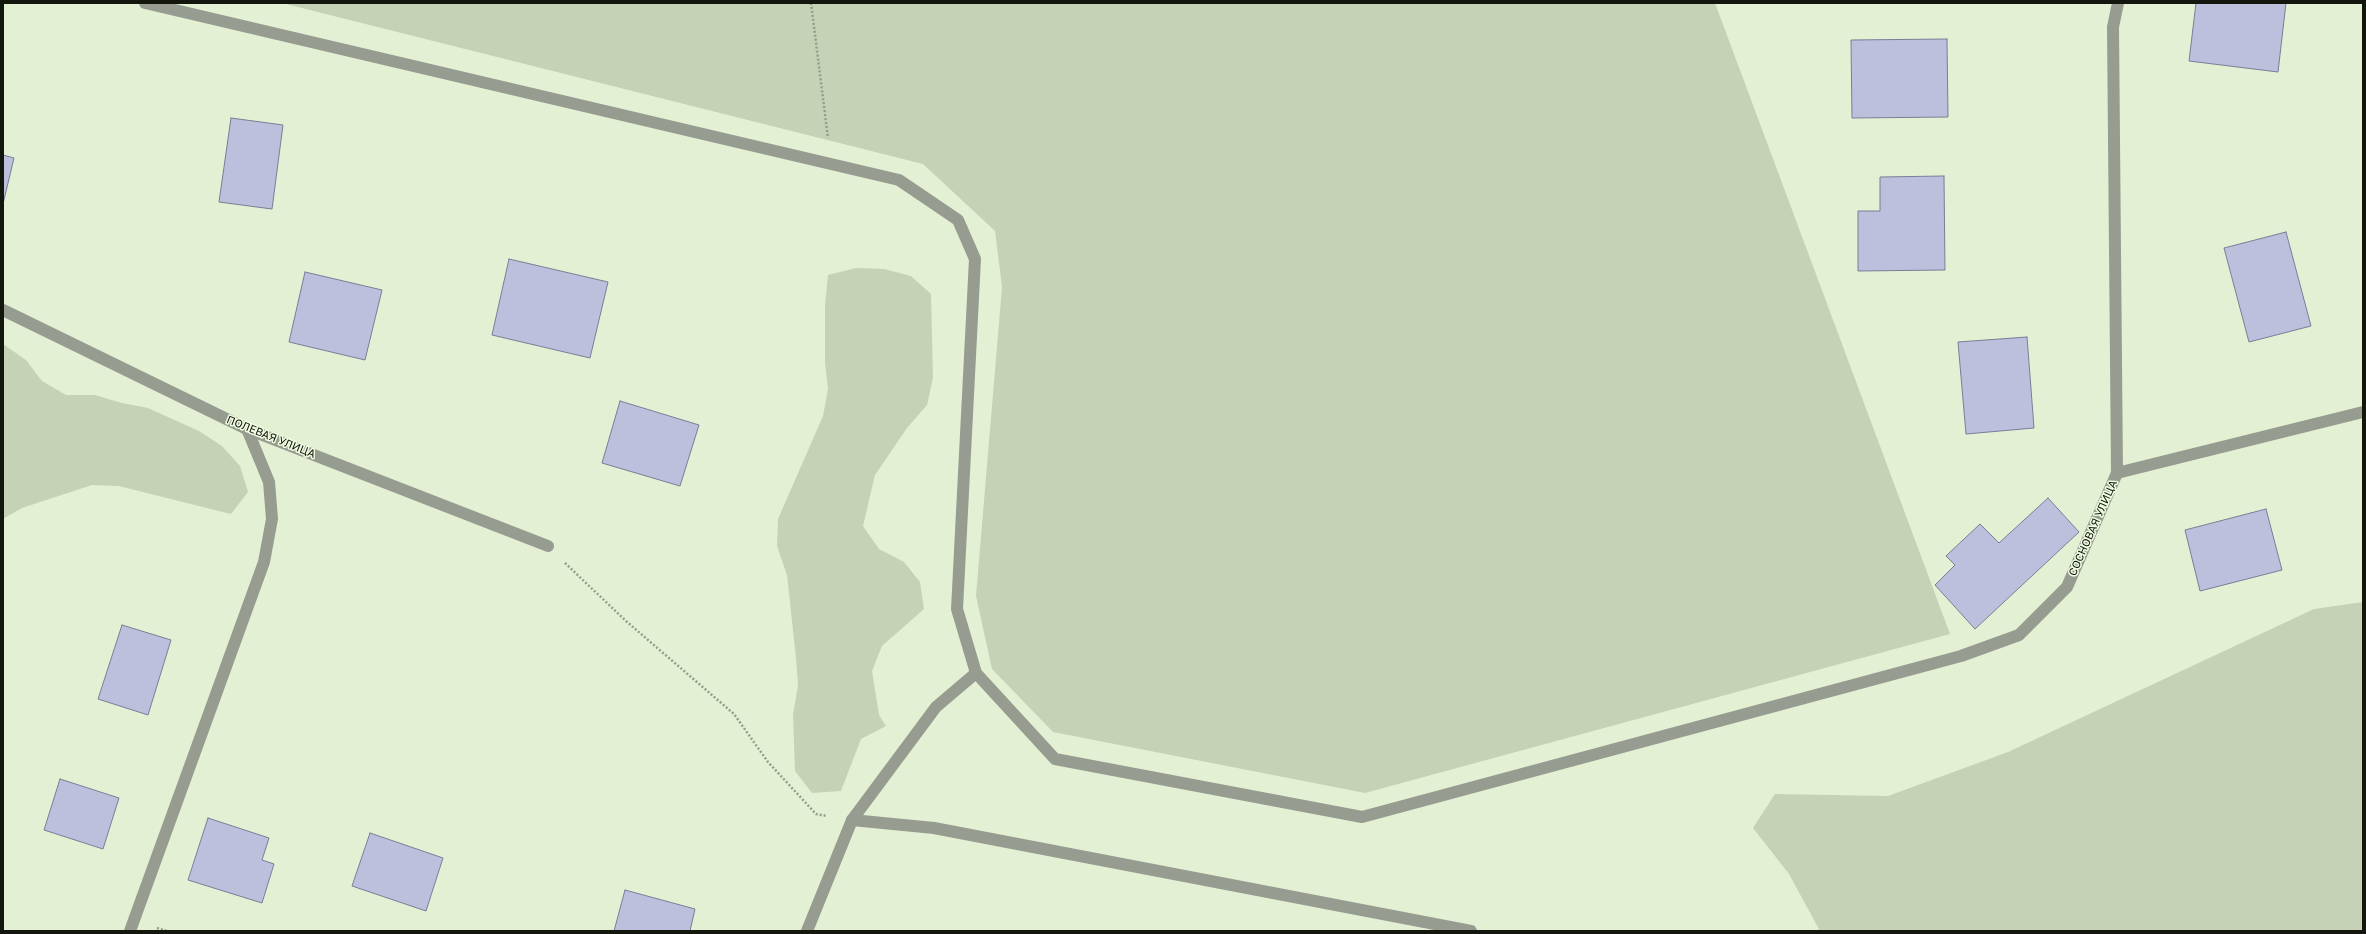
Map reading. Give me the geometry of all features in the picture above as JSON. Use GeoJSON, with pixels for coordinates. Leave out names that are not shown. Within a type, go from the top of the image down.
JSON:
{"type":"FeatureCollection","features":[{"type":"Feature","properties":{"kind":"street"},"geometry":{"type":"LineString","coordinates":[[145,3],[899,180],[958,220],[975,259],[957,609],[976,673],[936,707],[852,820],[807,931]]}},
{"type":"Feature","properties":{"kind":"street"},"geometry":{"type":"LineString","coordinates":[[2117,473],[2113,27],[2118,3]]}},
{"type":"Feature","properties":{"kind":"street","name":"ПОЛЕВАЯ УЛИЦА"},"geometry":{"type":"LineString","coordinates":[[3,310],[247,429],[548,546]]}},
{"type":"Feature","properties":{"kind":"street","name":"СОСНОВАЯ УЛИЦА"},"geometry":{"type":"LineString","coordinates":[[976,673],[1055,759],[1362,817],[1961,656],[2019,635],[2067,587],[2117,473],[2363,412]]}},
{"type":"Feature","properties":{"kind":"street"},"geometry":{"type":"LineString","coordinates":[[130,931],[264,562],[272,519],[270,482],[247,429]]}},
{"type":"Feature","properties":{"kind":"street"},"geometry":{"type":"LineString","coordinates":[[852,820],[934,828],[1471,931]]}},
{"type":"Feature","properties":{"kind":"path"},"geometry":{"type":"LineString","coordinates":[[811,3],[828,140]]}},
{"type":"Feature","properties":{"kind":"path"},"geometry":{"type":"LineString","coordinates":[[548,546],[626,621],[734,714],[768,762],[816,814],[852,820]]}},
{"type":"Feature","properties":{"kind":"green space"},"geometry":{"type":"Polygon","coordinates":[[[282,3],[1715,3],[1950,634],[1365,793],[1053,732],[992,669],[976,596],[1002,287],[995,231],[923,164],[282,3]]]}},
{"type":"Feature","properties":{"kind":"green space"},"geometry":{"type":"Polygon","coordinates":[[[856,268],[884,269],[911,276],[931,294],[933,378],[927,405],[907,428],[875,475],[863,526],[879,549],[904,562],[920,582],[924,609],[882,646],[872,671],[879,715],[886,726],[861,739],[841,791],[812,793],[795,771],[793,715],[798,685],[787,575],[777,546],[778,519],[823,416],[828,389],[825,362],[825,305],[828,275],[856,268]]]}},
{"type":"Feature","properties":{"kind":"green space"},"geometry":{"type":"Polygon","coordinates":[[[3,344],[26,360],[42,381],[66,395],[95,395],[122,403],[148,408],[199,431],[222,446],[240,466],[248,492],[231,514],[119,486],[92,485],[22,508],[3,519],[3,344]]]}},
{"type":"Feature","properties":{"kind":"green space"},"geometry":{"type":"Polygon","coordinates":[[[2363,602],[2363,931],[1820,931],[1789,874],[1753,828],[1775,794],[1888,796],[2008,752],[2314,609],[2363,602]]]}},
{"type":"Feature","properties":{"kind":"building"},"geometry":{"type":"Polygon","coordinates":[[[2196,3],[2286,3],[2278,72],[2189,61],[2196,3]]]}},
{"type":"Feature","properties":{"kind":"building"},"geometry":{"type":"Polygon","coordinates":[[[1947,39],[1948,117],[1852,118],[1851,40],[1947,39]]]}},
{"type":"Feature","properties":{"kind":"building"},"geometry":{"type":"Polygon","coordinates":[[[231,118],[283,125],[272,209],[219,202],[231,118]]]}},
{"type":"Feature","properties":{"kind":"building"},"geometry":{"type":"Polygon","coordinates":[[[3,155],[14,158],[3,204],[3,155]]]}},
{"type":"Feature","properties":{"kind":"building"},"geometry":{"type":"Polygon","coordinates":[[[1944,176],[1945,270],[1858,271],[1858,211],[1880,211],[1880,177],[1944,176]]]}},
{"type":"Feature","properties":{"kind":"building"},"geometry":{"type":"Polygon","coordinates":[[[2286,232],[2311,326],[2249,342],[2224,248],[2286,232]]]}},
{"type":"Feature","properties":{"kind":"building"},"geometry":{"type":"Polygon","coordinates":[[[509,259],[608,282],[590,358],[492,335],[509,259]]]}},
{"type":"Feature","properties":{"kind":"building"},"geometry":{"type":"Polygon","coordinates":[[[305,272],[382,290],[365,360],[289,342],[305,272]]]}},
{"type":"Feature","properties":{"kind":"building"},"geometry":{"type":"Polygon","coordinates":[[[2027,337],[2034,428],[1966,434],[1958,342],[2027,337]]]}},
{"type":"Feature","properties":{"kind":"building"},"geometry":{"type":"Polygon","coordinates":[[[620,401],[699,425],[680,486],[602,463],[620,401]]]}},
{"type":"Feature","properties":{"kind":"building"},"geometry":{"type":"Polygon","coordinates":[[[2048,498],[2079,532],[1975,629],[1935,585],[1955,565],[1946,556],[1980,524],[1999,543],[2048,498]]]}},
{"type":"Feature","properties":{"kind":"building"},"geometry":{"type":"Polygon","coordinates":[[[2266,509],[2282,570],[2200,591],[2185,530],[2266,509]]]}},
{"type":"Feature","properties":{"kind":"building"},"geometry":{"type":"Polygon","coordinates":[[[122,625],[171,640],[148,715],[98,699],[122,625]]]}},
{"type":"Feature","properties":{"kind":"building"},"geometry":{"type":"Polygon","coordinates":[[[60,779],[119,798],[103,849],[44,830],[60,779]]]}},
{"type":"Feature","properties":{"kind":"building"},"geometry":{"type":"Polygon","coordinates":[[[208,818],[269,838],[262,860],[274,864],[262,903],[188,880],[208,818]]]}},
{"type":"Feature","properties":{"kind":"building"},"geometry":{"type":"Polygon","coordinates":[[[370,833],[443,858],[426,911],[352,886],[370,833]]]}},
{"type":"Feature","properties":{"kind":"building"},"geometry":{"type":"Polygon","coordinates":[[[625,890],[695,909],[690,931],[614,931],[625,890]]]}}]}
